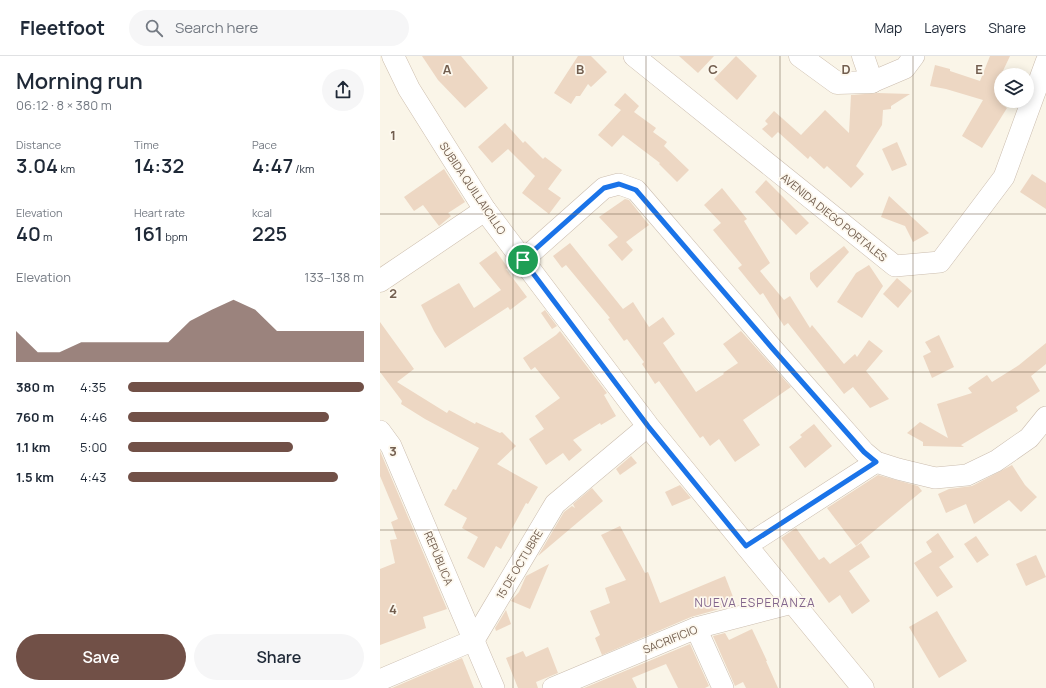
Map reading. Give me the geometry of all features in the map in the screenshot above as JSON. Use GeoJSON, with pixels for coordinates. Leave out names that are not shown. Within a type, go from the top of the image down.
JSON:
{"type":"FeatureCollection","features":[{"type":"Feature","properties":{"kind":"street","name":"SUBIDA QUILLAICILLO"},"geometry":{"type":"LineString","coordinates":[[393,56],[409,89],[485,210],[648,426],[863,688]]}},
{"type":"Feature","properties":{"kind":"street","name":"AVENIDA DIEGO PORTALES"},"geometry":{"type":"LineString","coordinates":[[634,56],[895,266],[940,262],[1004,177],[1046,62]]}},
{"type":"Feature","properties":{"kind":"street"},"geometry":{"type":"LineString","coordinates":[[800,56],[837,83],[872,82],[905,68],[914,56]]}},
{"type":"Feature","properties":{"kind":"street"},"geometry":{"type":"LineString","coordinates":[[863,56],[872,82]]}},
{"type":"Feature","properties":{"kind":"street"},"geometry":{"type":"LineString","coordinates":[[523,260],[604,188],[619,184],[636,190],[782,360],[864,452],[876,462],[935,478],[967,475],[996,461],[1029,438],[1046,417]]}},
{"type":"Feature","properties":{"kind":"street"},"geometry":{"type":"LineString","coordinates":[[380,281],[485,210]]}},
{"type":"Feature","properties":{"kind":"street","name":"15 DE OCTUBRE"},"geometry":{"type":"LineString","coordinates":[[474,640],[555,504],[648,426]]}},
{"type":"Feature","properties":{"kind":"street","name":"REPÚBLICA"},"geometry":{"type":"LineString","coordinates":[[380,430],[391,446],[494,688]]}},
{"type":"Feature","properties":{"kind":"street"},"geometry":{"type":"LineString","coordinates":[[746,546],[876,462]]}},
{"type":"Feature","properties":{"kind":"street","name":"SACRIFICIO"},"geometry":{"type":"LineString","coordinates":[[553,688],[585,682],[696,628],[792,603]]}},
{"type":"Feature","properties":{"kind":"street"},"geometry":{"type":"LineString","coordinates":[[696,628],[723,688]]}},
{"type":"Feature","properties":{"kind":"street"},"geometry":{"type":"LineString","coordinates":[[380,680],[474,640]]}},
{"type":"Feature","properties":{"kind":"building"},"geometry":{"type":"Polygon","coordinates":[[[422,56],[461,56],[488,88],[465,108],[438,80],[422,56]]]}},
{"type":"Feature","properties":{"kind":"building"},"geometry":{"type":"Polygon","coordinates":[[[578,56],[591,56],[607,72],[591,87],[588,84],[580,96],[576,96],[571,104],[554,93],[578,56]]]}},
{"type":"Feature","properties":{"kind":"building"},"geometry":{"type":"Polygon","coordinates":[[[679,56],[714,56],[698,73],[679,56]]]}},
{"type":"Feature","properties":{"kind":"building"},"geometry":{"type":"Polygon","coordinates":[[[736,56],[757,76],[737,100],[714,79],[736,56]]]}},
{"type":"Feature","properties":{"kind":"building"},"geometry":{"type":"Polygon","coordinates":[[[990,56],[1010,56],[1004,68],[994,68],[994,108],[1007,108],[982,148],[962,136],[983,100],[930,86],[935,65],[950,69],[950,71],[980,81],[990,56]]]}},
{"type":"Feature","properties":{"kind":"building"},"geometry":{"type":"Polygon","coordinates":[[[625,93],[639,106],[634,112],[656,128],[653,132],[667,142],[664,146],[689,170],[677,182],[659,164],[660,163],[623,135],[612,147],[598,135],[621,110],[614,105],[625,93]]]}},
{"type":"Feature","properties":{"kind":"building"},"geometry":{"type":"Polygon","coordinates":[[[878,93],[910,94],[891,106],[891,109],[883,110],[882,125],[856,166],[864,174],[851,188],[827,166],[824,169],[810,156],[808,159],[778,132],[772,138],[762,129],[768,124],[765,121],[774,111],[801,135],[825,110],[849,133],[851,95],[878,93]]]}},
{"type":"Feature","properties":{"kind":"building"},"geometry":{"type":"Polygon","coordinates":[[[505,123],[523,143],[525,141],[543,159],[545,157],[562,170],[548,189],[561,198],[549,214],[522,193],[535,176],[508,149],[492,163],[478,147],[505,123]]]}},
{"type":"Feature","properties":{"kind":"building"},"geometry":{"type":"Polygon","coordinates":[[[897,142],[907,165],[892,171],[882,149],[897,142]]]}},
{"type":"Feature","properties":{"kind":"building"},"geometry":{"type":"Polygon","coordinates":[[[444,169],[465,202],[448,213],[451,216],[439,226],[423,205],[414,211],[404,197],[444,169]]]}},
{"type":"Feature","properties":{"kind":"building"},"geometry":{"type":"Polygon","coordinates":[[[1032,174],[1046,183],[1046,209],[1020,192],[1032,174]]]}},
{"type":"Feature","properties":{"kind":"building"},"geometry":{"type":"Polygon","coordinates":[[[766,180],[809,223],[796,235],[755,192],[766,180]]]}},
{"type":"Feature","properties":{"kind":"building"},"geometry":{"type":"Polygon","coordinates":[[[722,188],[747,219],[744,221],[770,263],[760,271],[784,300],[790,296],[810,328],[812,325],[844,364],[855,354],[857,357],[869,340],[883,351],[866,371],[889,399],[870,408],[853,387],[844,394],[788,323],[784,326],[763,293],[760,295],[738,268],[742,265],[713,230],[721,223],[704,205],[722,188]]]}},
{"type":"Feature","properties":{"kind":"building"},"geometry":{"type":"Polygon","coordinates":[[[889,196],[929,233],[913,242],[905,226],[881,217],[889,196]]]}},
{"type":"Feature","properties":{"kind":"building"},"geometry":{"type":"Polygon","coordinates":[[[625,199],[629,200],[649,225],[626,242],[633,250],[622,261],[608,245],[618,237],[599,217],[625,199]]]}},
{"type":"Feature","properties":{"kind":"building"},"geometry":{"type":"Polygon","coordinates":[[[570,243],[623,309],[633,302],[649,327],[663,317],[675,334],[663,343],[696,392],[738,363],[723,344],[741,331],[791,387],[743,420],[760,445],[735,462],[719,439],[710,446],[703,436],[700,438],[659,381],[655,384],[642,364],[644,362],[627,339],[624,341],[608,319],[610,318],[566,265],[562,268],[553,256],[570,243]]]}},
{"type":"Feature","properties":{"kind":"building"},"geometry":{"type":"Polygon","coordinates":[[[844,246],[849,252],[817,288],[810,279],[810,273],[844,246]]]}},
{"type":"Feature","properties":{"kind":"building"},"geometry":{"type":"Polygon","coordinates":[[[496,251],[508,268],[506,269],[527,297],[510,310],[508,307],[445,348],[434,331],[421,305],[459,283],[474,308],[501,290],[479,263],[496,251]]]}},
{"type":"Feature","properties":{"kind":"building"},"geometry":{"type":"Polygon","coordinates":[[[869,265],[883,286],[862,318],[837,302],[856,273],[869,265]]]}},
{"type":"Feature","properties":{"kind":"building"},"geometry":{"type":"Polygon","coordinates":[[[897,278],[912,291],[898,308],[883,294],[897,278]]]}},
{"type":"Feature","properties":{"kind":"building"},"geometry":{"type":"Polygon","coordinates":[[[545,310],[557,326],[552,329],[541,313],[545,310]]]}},
{"type":"Feature","properties":{"kind":"building"},"geometry":{"type":"Polygon","coordinates":[[[380,322],[414,369],[397,382],[447,413],[449,410],[475,424],[476,422],[500,433],[502,432],[516,446],[497,464],[538,487],[528,504],[526,503],[501,549],[496,546],[484,568],[467,558],[478,537],[462,528],[467,518],[444,505],[453,489],[456,490],[479,448],[425,419],[401,404],[402,401],[380,372],[380,322]]]}},
{"type":"Feature","properties":{"kind":"building"},"geometry":{"type":"Polygon","coordinates":[[[560,331],[607,393],[604,395],[616,416],[601,425],[600,423],[573,440],[582,450],[569,461],[563,453],[546,465],[529,439],[544,429],[535,416],[560,398],[535,367],[531,370],[523,358],[560,331]]]}},
{"type":"Feature","properties":{"kind":"building"},"geometry":{"type":"Polygon","coordinates":[[[939,335],[954,367],[932,378],[923,356],[931,352],[925,342],[939,335]]]}},
{"type":"Feature","properties":{"kind":"building"},"geometry":{"type":"Polygon","coordinates":[[[1046,343],[1046,364],[1031,376],[1040,391],[1016,407],[1018,411],[961,445],[964,447],[923,446],[923,442],[907,433],[920,422],[948,438],[937,404],[972,393],[968,388],[987,375],[992,382],[1019,365],[1046,343]]]}},
{"type":"Feature","properties":{"kind":"building"},"geometry":{"type":"Polygon","coordinates":[[[814,424],[832,446],[805,468],[789,447],[802,437],[800,435],[814,424]]]}},
{"type":"Feature","properties":{"kind":"building"},"geometry":{"type":"Polygon","coordinates":[[[380,451],[447,609],[423,617],[426,628],[380,645],[380,569],[395,563],[390,540],[397,539],[391,522],[398,519],[380,476],[380,451]]]}},
{"type":"Feature","properties":{"kind":"building"},"geometry":{"type":"Polygon","coordinates":[[[631,456],[637,463],[620,475],[616,469],[631,456]]]}},
{"type":"Feature","properties":{"kind":"building"},"geometry":{"type":"Polygon","coordinates":[[[1012,465],[1025,485],[1037,497],[1021,512],[1009,500],[974,524],[966,504],[946,513],[938,494],[949,489],[972,486],[1012,465]]]}},
{"type":"Feature","properties":{"kind":"building"},"geometry":{"type":"Polygon","coordinates":[[[878,475],[918,486],[922,491],[856,546],[827,508],[878,475]]]}},
{"type":"Feature","properties":{"kind":"building"},"geometry":{"type":"Polygon","coordinates":[[[680,485],[691,498],[672,506],[665,492],[680,485]]]}},
{"type":"Feature","properties":{"kind":"building"},"geometry":{"type":"Polygon","coordinates":[[[592,488],[603,501],[538,556],[564,512],[572,506],[575,508],[573,504],[592,488]]]}},
{"type":"Feature","properties":{"kind":"building"},"geometry":{"type":"Polygon","coordinates":[[[620,526],[645,573],[648,572],[660,603],[725,576],[735,602],[716,610],[691,617],[602,655],[595,638],[600,635],[590,611],[610,603],[605,588],[626,580],[601,535],[620,526]]]}},
{"type":"Feature","properties":{"kind":"building"},"geometry":{"type":"Polygon","coordinates":[[[796,528],[819,560],[824,557],[830,564],[861,543],[870,557],[849,571],[870,601],[852,614],[840,595],[829,603],[781,538],[796,528]]]}},
{"type":"Feature","properties":{"kind":"building"},"geometry":{"type":"Polygon","coordinates":[[[938,533],[954,557],[939,567],[953,587],[937,597],[914,563],[932,552],[926,542],[938,533]]]}},
{"type":"Feature","properties":{"kind":"building"},"geometry":{"type":"Polygon","coordinates":[[[976,536],[989,555],[977,563],[964,544],[976,536]]]}},
{"type":"Feature","properties":{"kind":"building"},"geometry":{"type":"Polygon","coordinates":[[[1036,555],[1046,577],[1026,586],[1016,564],[1036,555]]]}},
{"type":"Feature","properties":{"kind":"building"},"geometry":{"type":"Polygon","coordinates":[[[549,564],[530,609],[511,601],[519,592],[526,576],[549,564]]]}},
{"type":"Feature","properties":{"kind":"building"},"geometry":{"type":"Polygon","coordinates":[[[506,610],[511,624],[496,631],[495,628],[506,610]]]}},
{"type":"Feature","properties":{"kind":"building"},"geometry":{"type":"Polygon","coordinates":[[[937,611],[967,661],[939,678],[909,627],[937,611]]]}},
{"type":"Feature","properties":{"kind":"building"},"geometry":{"type":"Polygon","coordinates":[[[752,629],[778,688],[746,688],[743,682],[735,686],[713,636],[725,633],[729,640],[752,629]]]}},
{"type":"Feature","properties":{"kind":"building"},"geometry":{"type":"Polygon","coordinates":[[[690,644],[709,686],[705,688],[678,688],[666,664],[632,678],[637,688],[584,688],[690,644]]]}},
{"type":"Feature","properties":{"kind":"building"},"geometry":{"type":"Polygon","coordinates":[[[548,647],[558,673],[536,682],[538,688],[518,688],[506,658],[523,651],[526,657],[548,647]]]}},
{"type":"Feature","properties":{"kind":"building"},"geometry":{"type":"Polygon","coordinates":[[[462,658],[474,688],[392,688],[462,658]]]}},
{"type":"Feature","properties":{"kind":"district","name":"NUEVA ESPERANZA"},"geometry":{"type":"Point","coordinates":[755,602]}},
{"type":"Feature","properties":{"kind":"route"},"geometry":{"type":"LineString","coordinates":[[619,184],[636,190],[772,348],[864,452],[876,462],[746,546],[648,426],[523,260],[604,188],[619,184]]}}]}
